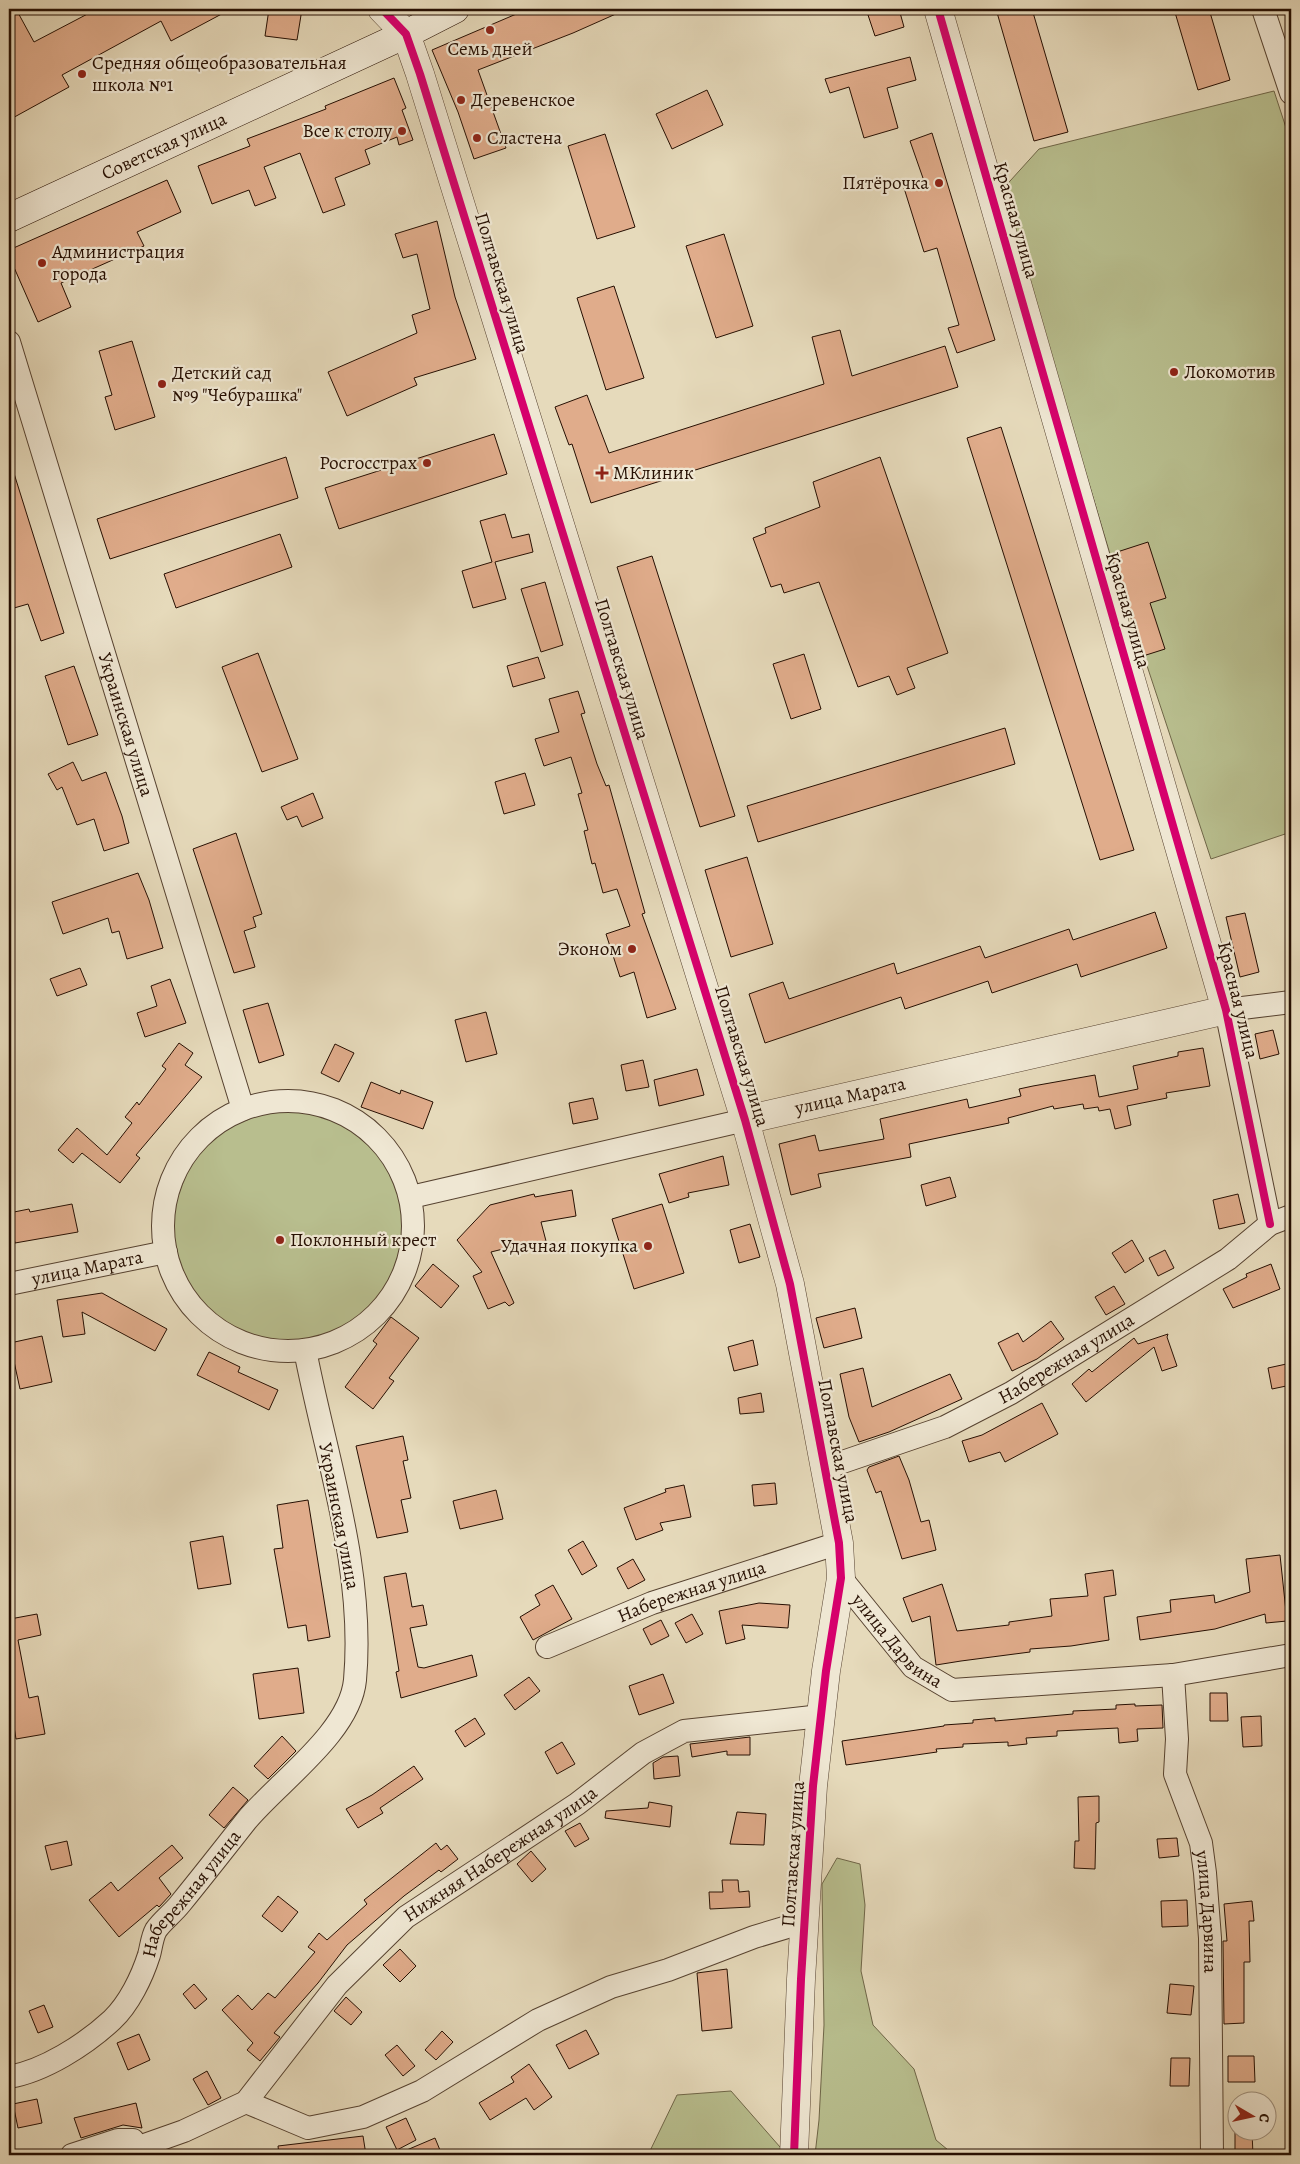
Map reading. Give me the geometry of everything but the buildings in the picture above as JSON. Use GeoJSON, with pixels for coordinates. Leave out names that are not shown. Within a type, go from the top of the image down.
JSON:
{"type":"FeatureCollection","features":[{"type":"Feature","properties":{"kind":"street","name":"Полтавская улица"},"geometry":{"type":"LineString","coordinates":[[382,9],[406,34],[745,1120],[790,1284],[839,1543],[841,1578],[813,1786],[804,1922],[794,2155]]}},
{"type":"Feature","properties":{"kind":"street","name":"Советская улица"},"geometry":{"type":"LineString","coordinates":[[9,218],[406,34],[455,9]]}},
{"type":"Feature","properties":{"kind":"street","name":"Красная улица"},"geometry":{"type":"LineString","coordinates":[[938,9],[1226,1010],[1270,1224]]}},
{"type":"Feature","properties":{"kind":"street"},"geometry":{"type":"LineString","coordinates":[[1263,9],[1291,92]]}},
{"type":"Feature","properties":{"kind":"street","name":"Украинская улица"},"geometry":{"type":"LineString","coordinates":[[9,342],[243,1108]]}},
{"type":"Feature","properties":{"kind":"street","name":"улица Марата"},"geometry":{"type":"LineString","coordinates":[[411,1197],[1226,1010],[1291,1002]]}},
{"type":"Feature","properties":{"kind":"street","name":"улица Марата"},"geometry":{"type":"LineString","coordinates":[[285,1100],[327,1106],[365,1126],[394,1158],[411,1197],[413,1239],[402,1279],[383,1307],[378,1313],[344,1338],[305,1350],[268,1350],[232,1338],[202,1317],[179,1287],[166,1252],[163,1217],[171,1182],[188,1151],[212,1126],[243,1108],[285,1100]]}},
{"type":"Feature","properties":{"kind":"street","name":"Набережная улица"},"geometry":{"type":"LineString","coordinates":[[825,1468],[945,1427],[1011,1393],[1228,1259],[1270,1224],[1291,1216]]}},
{"type":"Feature","properties":{"kind":"street","name":"улица Марата"},"geometry":{"type":"LineString","coordinates":[[9,1284],[166,1252]]}},
{"type":"Feature","properties":{"kind":"street","name":"Украинская улица"},"geometry":{"type":"LineString","coordinates":[[305,1350],[337,1494],[355,1590],[354,1682]]}},
{"type":"Feature","properties":{"kind":"street","name":"Набережная улица"},"geometry":{"type":"LineString","coordinates":[[547,1647],[652,1603],[839,1543]]}},
{"type":"Feature","properties":{"kind":"street","name":"улица Дарвина"},"geometry":{"type":"LineString","coordinates":[[841,1578],[913,1667],[952,1690],[1173,1675],[1291,1655]]}},
{"type":"Feature","properties":{"kind":"street","name":"улица Дарвина"},"geometry":{"type":"LineString","coordinates":[[1173,1675],[1177,1739],[1175,1774],[1201,1843],[1206,1873],[1210,1938],[1212,2155]]}},
{"type":"Feature","properties":{"kind":"street","name":"Набережная улица"},"geometry":{"type":"LineString","coordinates":[[9,2077],[54,2062],[113,2019],[134,1990],[148,1957],[156,1931],[171,1916],[248,1819],[306,1760],[344,1715],[354,1682]]}},
{"type":"Feature","properties":{"kind":"street","name":"Нижняя Набережная улица"},"geometry":{"type":"LineString","coordinates":[[116,2155],[184,2131],[246,2102],[337,1986],[406,1916],[577,1804],[643,1753],[684,1731],[821,1716]]}},
{"type":"Feature","properties":{"kind":"street"},"geometry":{"type":"LineString","coordinates":[[246,2102],[308,2128],[364,2117],[422,2091],[538,2020],[611,1987],[668,1970],[754,1937],[804,1922]]}},
{"type":"Feature","properties":{"kind":"street","name":"Нижняя Набережная улица"},"geometry":{"type":"LineString","coordinates":[[72,2155],[118,2140],[159,2140]]}},
{"type":"Feature","properties":{"kind":"green space","name":"Локомотив"},"geometry":{"type":"Polygon","coordinates":[[[1274,91],[1291,143],[1291,832],[1211,859],[1110,554],[1001,191],[1039,149],[1274,91]]]}},
{"type":"Feature","properties":{"kind":"green space"},"geometry":{"type":"Polygon","coordinates":[[[288,1101],[312,1104],[336,1111],[357,1122],[376,1138],[392,1157],[403,1178],[410,1202],[413,1226],[410,1250],[403,1274],[392,1295],[376,1314],[357,1330],[336,1341],[312,1348],[288,1351],[264,1348],[240,1341],[219,1330],[200,1314],[184,1295],[173,1274],[166,1250],[163,1226],[166,1202],[173,1178],[184,1157],[200,1138],[219,1122],[240,1111],[264,1104],[288,1101]]]}},
{"type":"Feature","properties":{"kind":"green space"},"geometry":{"type":"Polygon","coordinates":[[[837,1858],[860,1864],[865,1905],[861,1971],[873,2025],[914,2069],[936,2140],[954,2155],[815,2155],[819,2120],[824,2025],[822,1884],[837,1858]]]}},
{"type":"Feature","properties":{"kind":"green space"},"geometry":{"type":"Polygon","coordinates":[[[731,2091],[787,2155],[648,2155],[677,2095],[731,2091]]]}},
{"type":"Feature","properties":{"kind":"cycle path"},"geometry":{"type":"LineString","coordinates":[[382,9],[406,34],[420,74],[745,1120],[790,1284],[839,1543],[841,1578],[826,1671],[813,1786],[801,1979],[794,2155]]}},
{"type":"Feature","properties":{"kind":"cycle path"},"geometry":{"type":"LineString","coordinates":[[938,9],[1226,1010],[1270,1224]]}},
{"type":"Feature","properties":{"kind":"place","name":"Семь дней"},"geometry":{"type":"Point","coordinates":[490,30]}},
{"type":"Feature","properties":{"kind":"place","name":"Средняя общеобразовательная школа №1"},"geometry":{"type":"Point","coordinates":[82,74]}},
{"type":"Feature","properties":{"kind":"place","name":"Деревенское"},"geometry":{"type":"Point","coordinates":[461,100]}},
{"type":"Feature","properties":{"kind":"place","name":"Все к столу"},"geometry":{"type":"Point","coordinates":[402,131]}},
{"type":"Feature","properties":{"kind":"place","name":"Сластена"},"geometry":{"type":"Point","coordinates":[477,138]}},
{"type":"Feature","properties":{"kind":"place","name":"Пятёрочка"},"geometry":{"type":"Point","coordinates":[939,183]}},
{"type":"Feature","properties":{"kind":"place","name":"Администрация города"},"geometry":{"type":"Point","coordinates":[42,263]}},
{"type":"Feature","properties":{"kind":"place","name":"Локомотив"},"geometry":{"type":"Point","coordinates":[1174,372]}},
{"type":"Feature","properties":{"kind":"place","name":"Детский сад №9 \"Чебурашка\""},"geometry":{"type":"Point","coordinates":[162,384]}},
{"type":"Feature","properties":{"kind":"place","name":"Росгосстрах"},"geometry":{"type":"Point","coordinates":[427,463]}},
{"type":"Feature","properties":{"kind":"place","name":"МКлиник"},"geometry":{"type":"Point","coordinates":[602,473]}},
{"type":"Feature","properties":{"kind":"place","name":"Эконом"},"geometry":{"type":"Point","coordinates":[632,949]}},
{"type":"Feature","properties":{"kind":"place","name":"Поклонный крест"},"geometry":{"type":"Point","coordinates":[280,1240]}},
{"type":"Feature","properties":{"kind":"place","name":"Удачная покупка"},"geometry":{"type":"Point","coordinates":[648,1246]}}]}
